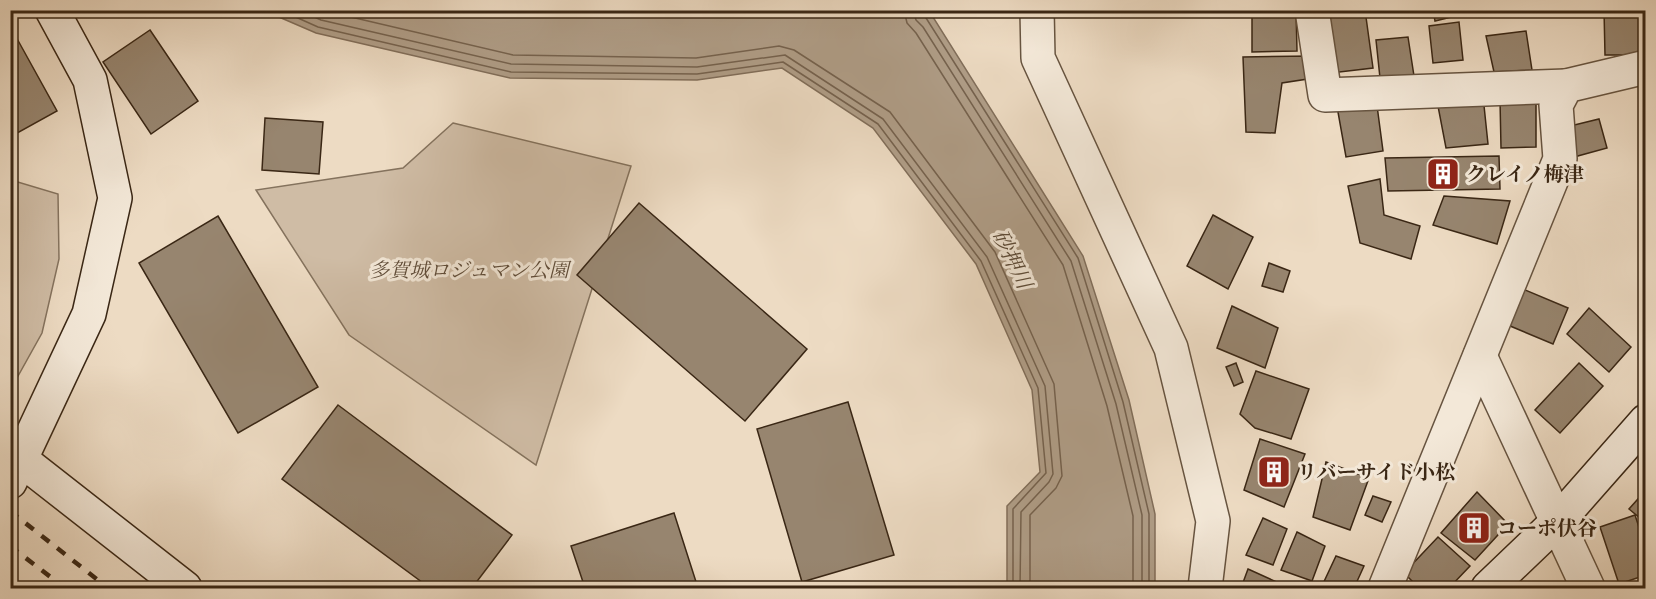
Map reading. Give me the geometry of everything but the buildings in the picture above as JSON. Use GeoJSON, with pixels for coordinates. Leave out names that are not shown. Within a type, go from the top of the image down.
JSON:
{"type":"FeatureCollection","features":[{"type":"Feature","properties":{"kind":"street"},"geometry":{"type":"LineString","coordinates":[[52,10],[90,80],[115,198],[89,314],[14,465],[184,588]]}},
{"type":"Feature","properties":{"kind":"street"},"geometry":{"type":"LineString","coordinates":[[1037,10],[1038,58],[1171,348],[1213,521],[1205,588]]}},
{"type":"Feature","properties":{"kind":"street"},"geometry":{"type":"LineString","coordinates":[[1312,10],[1325,95],[1566,86],[1646,67]]}},
{"type":"Feature","properties":{"kind":"street"},"geometry":{"type":"LineString","coordinates":[[1385,588],[1560,159],[1556,105],[1566,86]]}},
{"type":"Feature","properties":{"kind":"street"},"geometry":{"type":"LineString","coordinates":[[1480,356],[1588,588]]}},
{"type":"Feature","properties":{"kind":"street"},"geometry":{"type":"LineString","coordinates":[[1488,588],[1557,522],[1646,421]]}},
{"type":"Feature","properties":{"kind":"green space","name":"多賀城ロジュマン公園"},"geometry":{"type":"Polygon","coordinates":[[[453,123],[631,166],[536,465],[349,335],[256,190],[403,168],[453,123]]]}},
{"type":"Feature","properties":{"kind":"green space"},"geometry":{"type":"Polygon","coordinates":[[[11,180],[58,194],[59,259],[42,333],[13,385],[10,382],[11,180]]]}},
{"type":"Feature","properties":{"kind":"water","name":"砂押川"},"geometry":{"type":"Polygon","coordinates":[[[265,11],[924,11],[933,17],[1083,256],[1129,400],[1155,514],[1155,588],[1007,588],[1007,506],[1040,472],[1032,390],[976,264],[873,128],[782,68],[697,80],[510,78],[316,33],[265,11]]]}},
{"type":"Feature","properties":{"kind":"railway"},"geometry":{"type":"LineString","coordinates":[[10,511],[108,588]]}},
{"type":"Feature","properties":{"kind":"railway"},"geometry":{"type":"LineString","coordinates":[[10,546],[65,588]]}},
{"type":"Feature","properties":{"kind":"place","name":"クレイノ梅津"},"geometry":{"type":"Point","coordinates":[1443,174]}},
{"type":"Feature","properties":{"kind":"place","name":"リバーサイド小松"},"geometry":{"type":"Point","coordinates":[1274,472]}},
{"type":"Feature","properties":{"kind":"place","name":"コーポ伏谷"},"geometry":{"type":"Point","coordinates":[1474,528]}}]}
